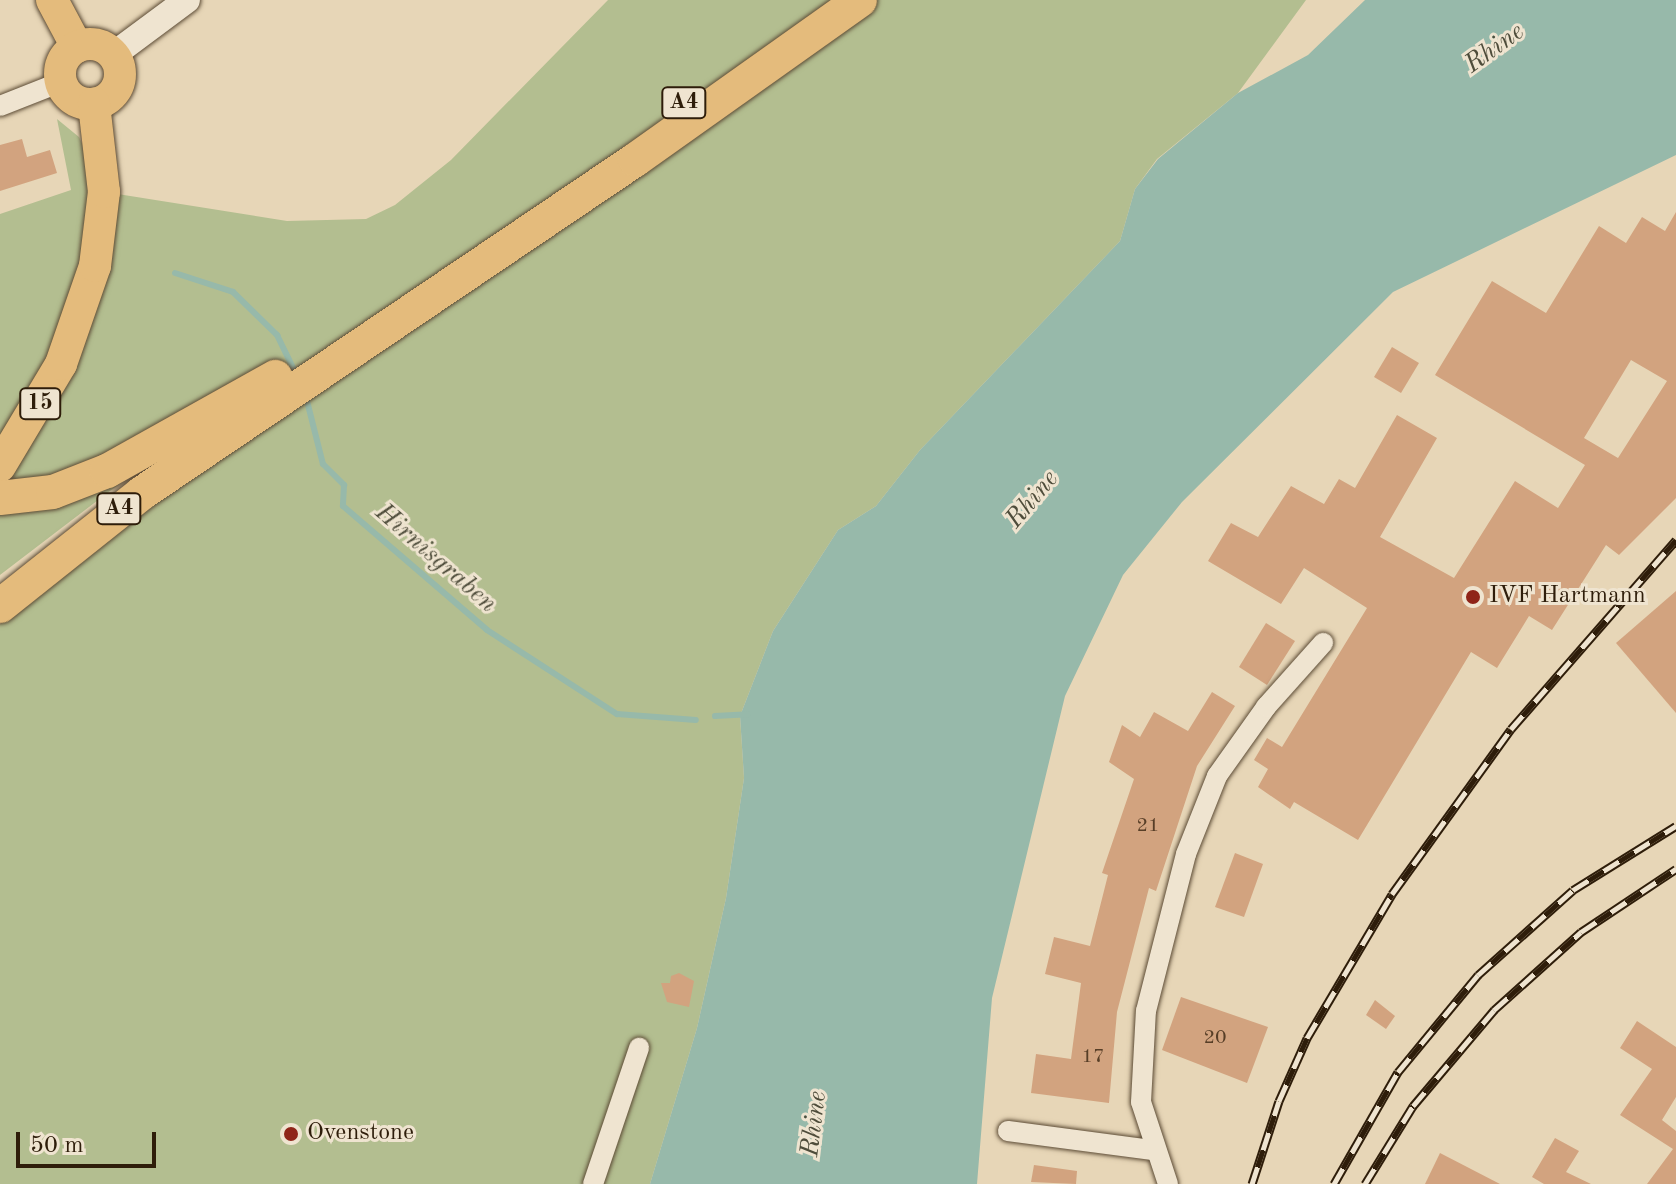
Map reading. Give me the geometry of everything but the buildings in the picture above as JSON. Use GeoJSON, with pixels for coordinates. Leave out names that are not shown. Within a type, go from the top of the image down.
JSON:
{"type":"FeatureCollection","features":[{"type":"Feature","properties":{"kind":"highway","name":"A4"},"geometry":{"type":"LineString","coordinates":[[0,606],[299,363],[350,340],[826,0]]}},
{"type":"Feature","properties":{"kind":"highway","name":"A4"},"geometry":{"type":"LineString","coordinates":[[0,585],[76,522],[237,411],[647,152],[860,0]]}},
{"type":"Feature","properties":{"kind":"highway"},"geometry":{"type":"LineString","coordinates":[[2,487],[74,485],[237,411]]}},
{"type":"Feature","properties":{"kind":"main road"},"geometry":{"type":"LineString","coordinates":[[52,0],[77,47]]}},
{"type":"Feature","properties":{"kind":"main road"},"geometry":{"type":"LineString","coordinates":[[93,44],[113,55],[119,83],[108,98],[94,104],[72,98],[61,82],[63,60],[77,47],[93,44]]}},
{"type":"Feature","properties":{"kind":"main road","name":"15"},"geometry":{"type":"LineString","coordinates":[[2,487],[72,337],[95,266],[104,203],[94,104]]}},
{"type":"Feature","properties":{"kind":"street"},"geometry":{"type":"LineString","coordinates":[[113,55],[187,0]]}},
{"type":"Feature","properties":{"kind":"street"},"geometry":{"type":"LineString","coordinates":[[0,106],[61,82]]}},
{"type":"Feature","properties":{"kind":"street"},"geometry":{"type":"LineString","coordinates":[[1168,1184],[1153,1150],[1141,1102],[1146,1011],[1186,854],[1217,776],[1266,707],[1323,643]]}},
{"type":"Feature","properties":{"kind":"street"},"geometry":{"type":"LineString","coordinates":[[593,1184],[639,1048]]}},
{"type":"Feature","properties":{"kind":"street"},"geometry":{"type":"LineString","coordinates":[[1008,1131],[1153,1150]]}},
{"type":"Feature","properties":{"kind":"shaded area"},"geometry":{"type":"Polygon","coordinates":[[[608,0],[1306,0],[1238,93],[1157,159],[1135,189],[1120,241],[920,450],[876,506],[838,530],[773,631],[740,716],[744,778],[726,898],[697,1028],[650,1184],[0,1184],[0,624],[156,496],[161,452],[0,575],[0,214],[71,190],[57,119],[79,137],[105,192],[287,221],[366,219],[395,205],[451,160],[608,0]]]}},
{"type":"Feature","properties":{"kind":"water","name":"Rhine"},"geometry":{"type":"Polygon","coordinates":[[[1365,0],[1676,0],[1676,155],[1393,292],[1182,502],[1123,575],[1065,696],[992,998],[977,1184],[650,1184],[697,1028],[726,898],[744,778],[740,716],[773,631],[838,530],[876,506],[920,450],[1120,241],[1135,189],[1158,159],[1238,93],[1308,55],[1365,0]]]}},
{"type":"Feature","properties":{"kind":"waterway","name":"Hirnisgraben"},"geometry":{"type":"LineString","coordinates":[[175,273],[233,292],[277,335],[297,376]]}},
{"type":"Feature","properties":{"kind":"waterway","name":"Hirnisgraben"},"geometry":{"type":"LineString","coordinates":[[306,397],[323,464],[344,485],[343,506],[487,630],[617,714],[696,720]]}},
{"type":"Feature","properties":{"kind":"waterway","name":"Hirnisgraben"},"geometry":{"type":"LineString","coordinates":[[715,716],[748,714]]}},
{"type":"Feature","properties":{"kind":"railway"},"geometry":{"type":"LineString","coordinates":[[1252,1184],[1279,1101],[1307,1038],[1392,894],[1511,729],[1676,540]]}},
{"type":"Feature","properties":{"kind":"railway"},"geometry":{"type":"LineString","coordinates":[[1334,1184],[1398,1072],[1478,975],[1573,890],[1676,826]]}},
{"type":"Feature","properties":{"kind":"railway"},"geometry":{"type":"LineString","coordinates":[[1365,1184],[1413,1106],[1494,1010],[1581,932],[1676,869]]}},
{"type":"Feature","properties":{"kind":"place","name":"IVF Hartmann"},"geometry":{"type":"Point","coordinates":[1473,597]}},
{"type":"Feature","properties":{"kind":"place","name":"Ovenstone"},"geometry":{"type":"Point","coordinates":[291,1134]}}]}
